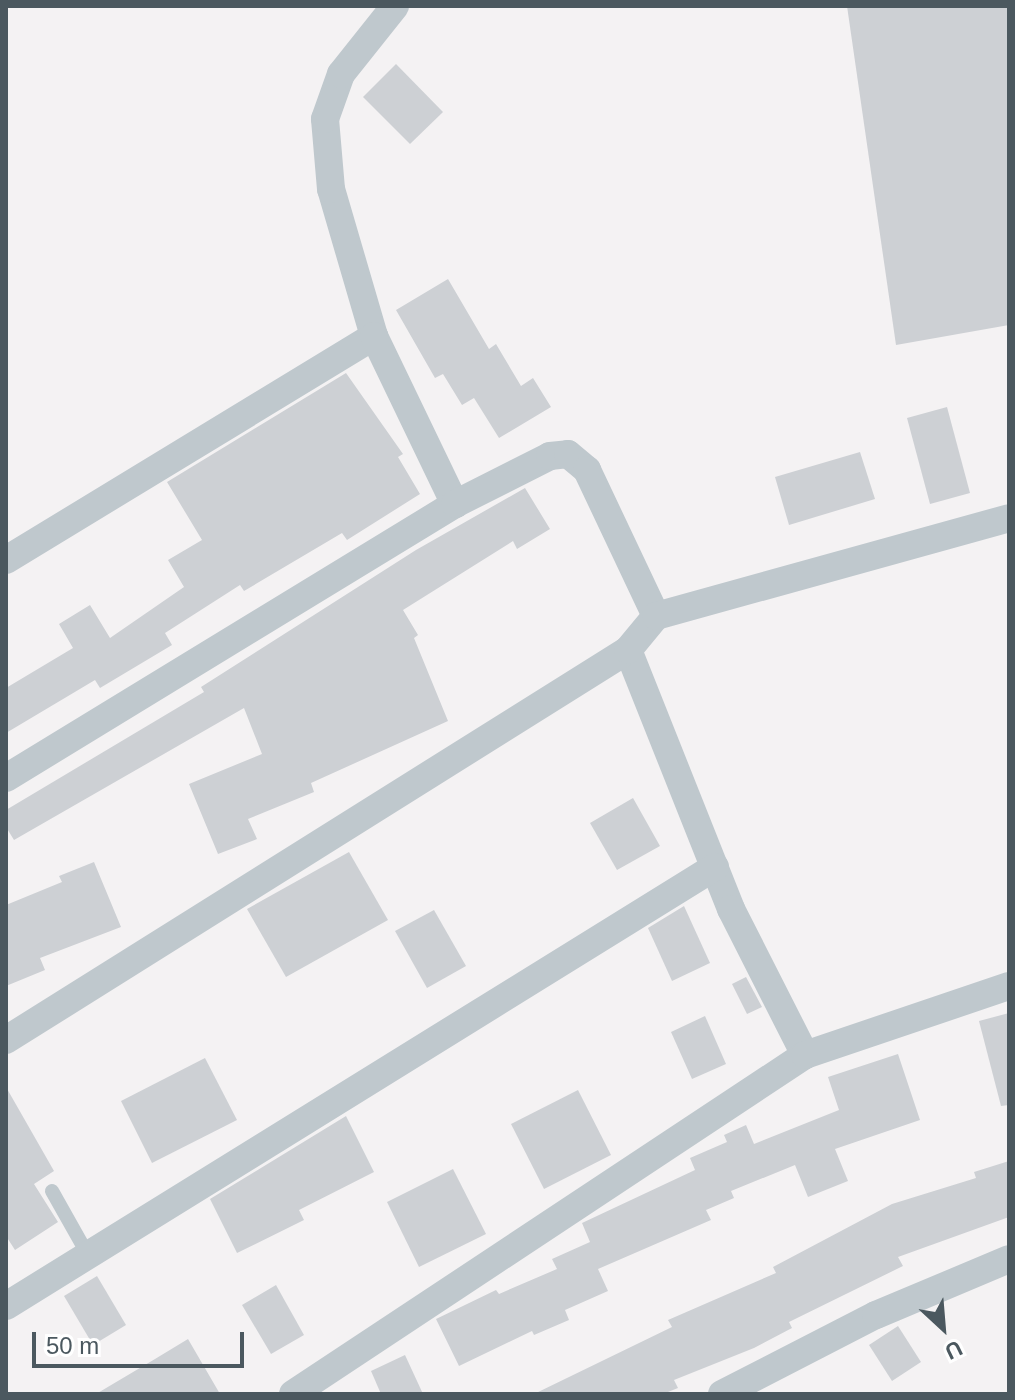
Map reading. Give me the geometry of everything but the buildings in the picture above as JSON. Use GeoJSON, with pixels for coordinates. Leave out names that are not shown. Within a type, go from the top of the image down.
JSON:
{"type":"FeatureCollection","features":[{"type":"Feature","properties":{"kind":"street"},"geometry":{"type":"LineString","coordinates":[[395,6],[341,74],[325,119],[331,189],[374,336],[455,504]]}},
{"type":"Feature","properties":{"kind":"street"},"geometry":{"type":"LineString","coordinates":[[6,560],[374,336]]}},
{"type":"Feature","properties":{"kind":"street"},"geometry":{"type":"LineString","coordinates":[[6,778],[455,504],[550,456],[578,459],[599,491],[656,616]]}},
{"type":"Feature","properties":{"kind":"street"},"geometry":{"type":"LineString","coordinates":[[6,1040],[628,650],[656,616],[1009,518]]}},
{"type":"Feature","properties":{"kind":"street"},"geometry":{"type":"LineString","coordinates":[[628,650],[715,867],[805,1055]]}},
{"type":"Feature","properties":{"kind":"street"},"geometry":{"type":"LineString","coordinates":[[6,1306],[715,867]]}},
{"type":"Feature","properties":{"kind":"street"},"geometry":{"type":"LineString","coordinates":[[293,1394],[805,1055],[1009,986]]}},
{"type":"Feature","properties":{"kind":"street"},"geometry":{"type":"LineString","coordinates":[[722,1394],[876,1315],[1009,1259]]}},
{"type":"Feature","properties":{"kind":"lane"},"geometry":{"type":"LineString","coordinates":[[52,1191],[88,1255]]}}]}
